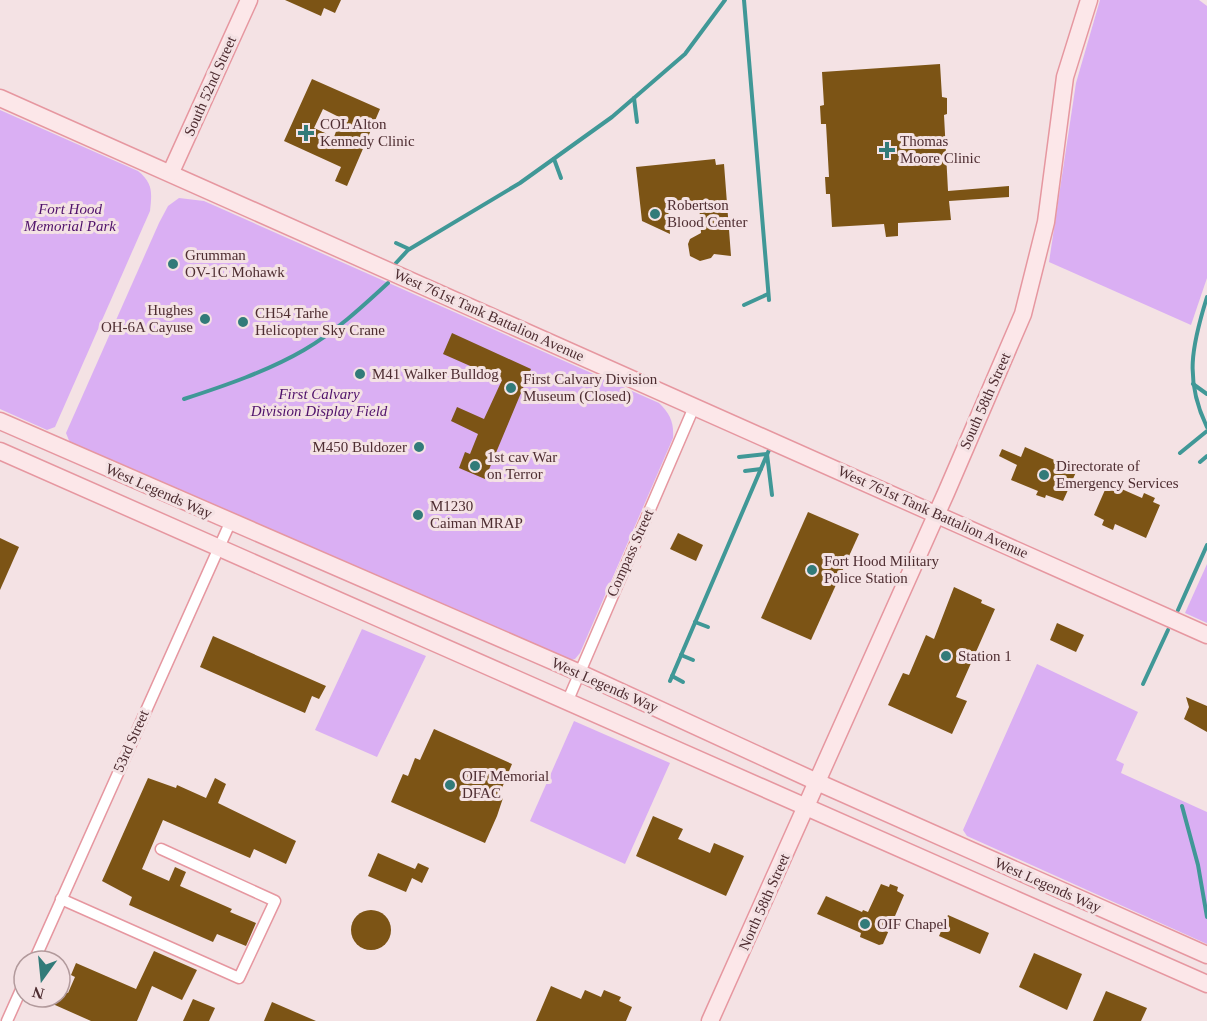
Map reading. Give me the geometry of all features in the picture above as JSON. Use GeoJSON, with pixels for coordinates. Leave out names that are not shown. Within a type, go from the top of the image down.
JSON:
{"type":"FeatureCollection","features":[{"type":"Feature","properties":{"kind":"street","name":"South 52nd Street"},"geometry":{"type":"LineString","coordinates":[[171,172],[249,0]]}},
{"type":"Feature","properties":{"kind":"street","name":"South 58th Street"},"geometry":{"type":"LineString","coordinates":[[817,782],[1023,314],[1046,222],[1065,77],[1089,0]]}},
{"type":"Feature","properties":{"kind":"street","name":"West 761st Tank Battalion Avenue"},"geometry":{"type":"LineString","coordinates":[[0,98],[171,172],[1207,635]]}},
{"type":"Feature","properties":{"kind":"street","name":"Compass Street"},"geometry":{"type":"LineString","coordinates":[[568,700],[694,407]]}},
{"type":"Feature","properties":{"kind":"street","name":"West Legends Way"},"geometry":{"type":"LineString","coordinates":[[0,421],[230,523],[580,673],[817,782],[1207,955]]}},
{"type":"Feature","properties":{"kind":"street","name":"West Legends Way"},"geometry":{"type":"LineString","coordinates":[[0,452],[568,700],[1207,984]]}},
{"type":"Feature","properties":{"kind":"street","name":"53rd Street"},"geometry":{"type":"LineString","coordinates":[[39,949],[230,523]]}},
{"type":"Feature","properties":{"kind":"street","name":"North 58th Street"},"geometry":{"type":"LineString","coordinates":[[710,1021],[817,782]]}},
{"type":"Feature","properties":{"kind":"street"},"geometry":{"type":"LineString","coordinates":[[61,899],[238,978],[275,901],[161,849]]}},
{"type":"Feature","properties":{"kind":"green space"},"geometry":{"type":"Polygon","coordinates":[[[1100,0],[1199,0],[1207,6],[1207,278],[1191,325],[1049,262],[1076,83],[1100,0]]]}},
{"type":"Feature","properties":{"kind":"green space","name":"Fort Hood Memorial Park"},"geometry":{"type":"Polygon","coordinates":[[[0,110],[138,171],[149,184],[150,189],[150,211],[55,427],[47,430],[0,409],[0,110]]]}},
{"type":"Feature","properties":{"kind":"green space","name":"First Calvary Division Display Field"},"geometry":{"type":"Polygon","coordinates":[[[179,198],[204,201],[659,403],[663,407],[672,423],[673,438],[580,653],[575,659],[566,661],[70,443],[66,433],[159,223],[168,206],[179,198]]]}},
{"type":"Feature","properties":{"kind":"green space"},"geometry":{"type":"Polygon","coordinates":[[[1207,564],[1207,623],[1185,613],[1207,564]]]}},
{"type":"Feature","properties":{"kind":"green space"},"geometry":{"type":"Polygon","coordinates":[[[362,629],[426,656],[377,757],[315,730],[362,629]]]}},
{"type":"Feature","properties":{"kind":"green space"},"geometry":{"type":"Polygon","coordinates":[[[1037,664],[1138,712],[1116,760],[1124,764],[1121,773],[1207,812],[1207,944],[967,836],[963,830],[1037,664]]]}},
{"type":"Feature","properties":{"kind":"green space"},"geometry":{"type":"Polygon","coordinates":[[[574,721],[670,763],[625,864],[530,821],[574,721]]]}},
{"type":"Feature","properties":{"kind":"building"},"geometry":{"type":"Polygon","coordinates":[[[285,0],[341,0],[335,13],[324,8],[321,16],[285,0]]]}},
{"type":"Feature","properties":{"kind":"building","name":"Thomas Moore Clinic"},"geometry":{"type":"Polygon","coordinates":[[[940,64],[942,97],[947,98],[947,114],[944,115],[948,191],[1009,186],[1009,197],[949,201],[951,220],[898,223],[898,236],[886,237],[884,224],[832,227],[830,194],[826,194],[825,177],[829,177],[826,124],[821,124],[820,106],[824,105],[822,72],[940,64]]]}},
{"type":"Feature","properties":{"kind":"building","name":"COL Alton Kennedy Clinic"},"geometry":{"type":"Polygon","coordinates":[[[312,79],[380,109],[347,186],[335,181],[341,167],[284,141],[312,79]],[[323,109],[314,128],[334,137],[341,118],[323,109]]]}},
{"type":"Feature","properties":{"kind":"building","name":"Robertson Blood Center"},"geometry":{"type":"Polygon","coordinates":[[[715,159],[716,165],[724,164],[731,256],[714,254],[711,258],[700,261],[690,256],[688,244],[690,239],[701,233],[699,203],[668,207],[670,234],[642,221],[636,167],[715,159]]]}},
{"type":"Feature","properties":{"kind":"building"},"geometry":{"type":"Polygon","coordinates":[[[452,333],[531,369],[485,479],[459,468],[465,452],[470,454],[478,434],[451,421],[457,407],[484,419],[502,380],[443,354],[452,333]]]}},
{"type":"Feature","properties":{"kind":"building","name":"Directorate of Emergency Services"},"geometry":{"type":"Polygon","coordinates":[[[1025,447],[1077,470],[1063,501],[1046,495],[1045,498],[1036,495],[1038,491],[1011,480],[1017,465],[999,456],[1002,449],[1021,457],[1025,447]]]}},
{"type":"Feature","properties":{"kind":"building"},"geometry":{"type":"Polygon","coordinates":[[[1108,483],[1142,498],[1144,493],[1155,498],[1153,502],[1160,505],[1146,538],[1115,524],[1113,530],[1102,525],[1104,520],[1094,515],[1108,483]]]}},
{"type":"Feature","properties":{"kind":"building","name":"Fort Hood Military Police Station"},"geometry":{"type":"Polygon","coordinates":[[[808,512],[859,534],[811,640],[761,618],[808,512]]]}},
{"type":"Feature","properties":{"kind":"building"},"geometry":{"type":"Polygon","coordinates":[[[678,533],[703,545],[696,561],[670,549],[678,533]]]}},
{"type":"Feature","properties":{"kind":"building"},"geometry":{"type":"Polygon","coordinates":[[[0,538],[19,547],[0,590],[0,538]]]}},
{"type":"Feature","properties":{"kind":"building","name":"Station 1"},"geometry":{"type":"Polygon","coordinates":[[[954,587],[995,609],[956,697],[967,701],[952,734],[888,705],[903,673],[909,675],[926,635],[934,639],[954,587]]]}},
{"type":"Feature","properties":{"kind":"building"},"geometry":{"type":"Polygon","coordinates":[[[1057,623],[1084,635],[1076,652],[1050,640],[1057,623]]]}},
{"type":"Feature","properties":{"kind":"building"},"geometry":{"type":"Polygon","coordinates":[[[213,636],[326,686],[319,699],[312,696],[305,713],[200,667],[213,636]]]}},
{"type":"Feature","properties":{"kind":"building"},"geometry":{"type":"Polygon","coordinates":[[[1186,697],[1207,706],[1207,732],[1184,719],[1189,707],[1186,697]]]}},
{"type":"Feature","properties":{"kind":"building","name":"OIF Memorial DFAC"},"geometry":{"type":"Polygon","coordinates":[[[434,729],[512,764],[499,795],[503,798],[497,816],[485,843],[391,802],[403,774],[408,776],[415,758],[420,760],[434,729]]]}},
{"type":"Feature","properties":{"kind":"building"},"geometry":{"type":"Polygon","coordinates":[[[148,778],[176,788],[177,785],[206,798],[215,778],[226,784],[218,803],[296,841],[286,864],[254,849],[250,858],[163,820],[142,869],[169,881],[175,867],[186,872],[180,886],[232,909],[230,912],[256,923],[246,946],[217,934],[213,942],[129,905],[132,897],[102,881],[148,778]]]}},
{"type":"Feature","properties":{"kind":"building"},"geometry":{"type":"Polygon","coordinates":[[[653,816],[683,829],[678,839],[710,853],[714,843],[744,856],[726,896],[636,856],[653,816]]]}},
{"type":"Feature","properties":{"kind":"building"},"geometry":{"type":"Polygon","coordinates":[[[378,853],[415,869],[418,863],[429,868],[422,883],[412,878],[406,892],[368,876],[378,853]]]}},
{"type":"Feature","properties":{"kind":"building","name":"OIF Chapel"},"geometry":{"type":"Polygon","coordinates":[[[881,884],[898,887],[897,891],[904,895],[883,944],[879,945],[860,937],[861,933],[817,914],[826,896],[862,912],[863,910],[868,912],[881,884]]]}},
{"type":"Feature","properties":{"kind":"building"},"geometry":{"type":"Polygon","coordinates":[[[371,910],[385,916],[391,930],[385,944],[371,950],[357,944],[351,930],[357,916],[371,910]]]}},
{"type":"Feature","properties":{"kind":"building"},"geometry":{"type":"Polygon","coordinates":[[[948,915],[989,933],[980,954],[939,936],[948,915]]]}},
{"type":"Feature","properties":{"kind":"building"},"geometry":{"type":"Polygon","coordinates":[[[154,951],[197,970],[182,1000],[152,986],[137,1021],[91,1021],[64,1009],[72,1009],[72,984],[75,977],[72,973],[76,963],[136,989],[154,951]]]}},
{"type":"Feature","properties":{"kind":"building"},"geometry":{"type":"Polygon","coordinates":[[[1034,953],[1082,974],[1067,1010],[1019,987],[1034,953]]]}},
{"type":"Feature","properties":{"kind":"building"},"geometry":{"type":"Polygon","coordinates":[[[551,986],[581,999],[585,990],[601,997],[604,990],[621,997],[619,1001],[632,1007],[626,1021],[536,1021],[551,986]]]}},
{"type":"Feature","properties":{"kind":"building"},"geometry":{"type":"Polygon","coordinates":[[[1106,991],[1147,1008],[1141,1021],[1093,1021],[1106,991]]]}},
{"type":"Feature","properties":{"kind":"building"},"geometry":{"type":"Polygon","coordinates":[[[193,999],[215,1008],[209,1021],[183,1021],[193,999]]]}},
{"type":"Feature","properties":{"kind":"building"},"geometry":{"type":"Polygon","coordinates":[[[272,1002],[316,1021],[264,1021],[272,1002]]]}},
{"type":"Feature","properties":{"kind":"waterway"},"geometry":{"type":"LineString","coordinates":[[396,263],[408,250],[520,183],[612,117],[685,54],[725,0]]}},
{"type":"Feature","properties":{"kind":"waterway"},"geometry":{"type":"LineString","coordinates":[[744,0],[769,300]]}},
{"type":"Feature","properties":{"kind":"waterway"},"geometry":{"type":"LineString","coordinates":[[634,98],[637,122]]}},
{"type":"Feature","properties":{"kind":"waterway"},"geometry":{"type":"LineString","coordinates":[[554,159],[561,178]]}},
{"type":"Feature","properties":{"kind":"waterway"},"geometry":{"type":"LineString","coordinates":[[396,243],[409,249]]}},
{"type":"Feature","properties":{"kind":"waterway"},"geometry":{"type":"LineString","coordinates":[[184,399],[290,358],[337,327],[388,283]]}},
{"type":"Feature","properties":{"kind":"waterway"},"geometry":{"type":"LineString","coordinates":[[744,305],[768,294]]}},
{"type":"Feature","properties":{"kind":"waterway"},"geometry":{"type":"LineString","coordinates":[[1207,297],[1197,331],[1193,362],[1195,394],[1207,427]]}},
{"type":"Feature","properties":{"kind":"waterway"},"geometry":{"type":"LineString","coordinates":[[1193,384],[1207,394]]}},
{"type":"Feature","properties":{"kind":"waterway"},"geometry":{"type":"LineString","coordinates":[[1180,453],[1207,431]]}},
{"type":"Feature","properties":{"kind":"waterway"},"geometry":{"type":"LineString","coordinates":[[670,681],[769,450]]}},
{"type":"Feature","properties":{"kind":"waterway"},"geometry":{"type":"LineString","coordinates":[[739,457],[767,454],[772,495]]}},
{"type":"Feature","properties":{"kind":"waterway"},"geometry":{"type":"LineString","coordinates":[[1200,462],[1207,456]]}},
{"type":"Feature","properties":{"kind":"waterway"},"geometry":{"type":"LineString","coordinates":[[745,471],[761,469]]}},
{"type":"Feature","properties":{"kind":"waterway"},"geometry":{"type":"LineString","coordinates":[[1178,610],[1207,545]]}},
{"type":"Feature","properties":{"kind":"waterway"},"geometry":{"type":"LineString","coordinates":[[695,622],[708,627]]}},
{"type":"Feature","properties":{"kind":"waterway"},"geometry":{"type":"LineString","coordinates":[[1143,684],[1168,630]]}},
{"type":"Feature","properties":{"kind":"waterway"},"geometry":{"type":"LineString","coordinates":[[681,655],[693,660]]}},
{"type":"Feature","properties":{"kind":"waterway"},"geometry":{"type":"LineString","coordinates":[[672,676],[683,682]]}},
{"type":"Feature","properties":{"kind":"waterway"},"geometry":{"type":"LineString","coordinates":[[1182,806],[1198,865],[1207,917]]}},
{"type":"Feature","properties":{"kind":"place","name":"COL Alton Kennedy Clinic"},"geometry":{"type":"Point","coordinates":[306,133]}},
{"type":"Feature","properties":{"kind":"place","name":"Thomas Moore Clinic"},"geometry":{"type":"Point","coordinates":[887,150]}},
{"type":"Feature","properties":{"kind":"place","name":"Robertson Blood Center"},"geometry":{"type":"Point","coordinates":[655,214]}},
{"type":"Feature","properties":{"kind":"place","name":"Grumman OV-1C Mohawk"},"geometry":{"type":"Point","coordinates":[173,264]}},
{"type":"Feature","properties":{"kind":"place","name":"Hughes OH-6A Cayuse"},"geometry":{"type":"Point","coordinates":[205,319]}},
{"type":"Feature","properties":{"kind":"place","name":"CH54 Tarhe Helicopter Sky Crane"},"geometry":{"type":"Point","coordinates":[243,322]}},
{"type":"Feature","properties":{"kind":"place","name":"M41 Walker Bulldog"},"geometry":{"type":"Point","coordinates":[360,374]}},
{"type":"Feature","properties":{"kind":"place","name":"First Calvary Division Museum (Closed)"},"geometry":{"type":"Point","coordinates":[511,388]}},
{"type":"Feature","properties":{"kind":"place","name":"M450 Buldozer"},"geometry":{"type":"Point","coordinates":[419,447]}},
{"type":"Feature","properties":{"kind":"place","name":"1st cav War on Terror"},"geometry":{"type":"Point","coordinates":[475,466]}},
{"type":"Feature","properties":{"kind":"place","name":"Directorate of Emergency Services"},"geometry":{"type":"Point","coordinates":[1044,475]}},
{"type":"Feature","properties":{"kind":"place","name":"M1230 Caiman MRAP"},"geometry":{"type":"Point","coordinates":[418,515]}},
{"type":"Feature","properties":{"kind":"place","name":"Fort Hood Military Police Station"},"geometry":{"type":"Point","coordinates":[812,570]}},
{"type":"Feature","properties":{"kind":"place","name":"Station 1"},"geometry":{"type":"Point","coordinates":[946,656]}},
{"type":"Feature","properties":{"kind":"place","name":"OIF Memorial DFAC"},"geometry":{"type":"Point","coordinates":[450,785]}},
{"type":"Feature","properties":{"kind":"place","name":"OIF Chapel"},"geometry":{"type":"Point","coordinates":[865,924]}}]}
